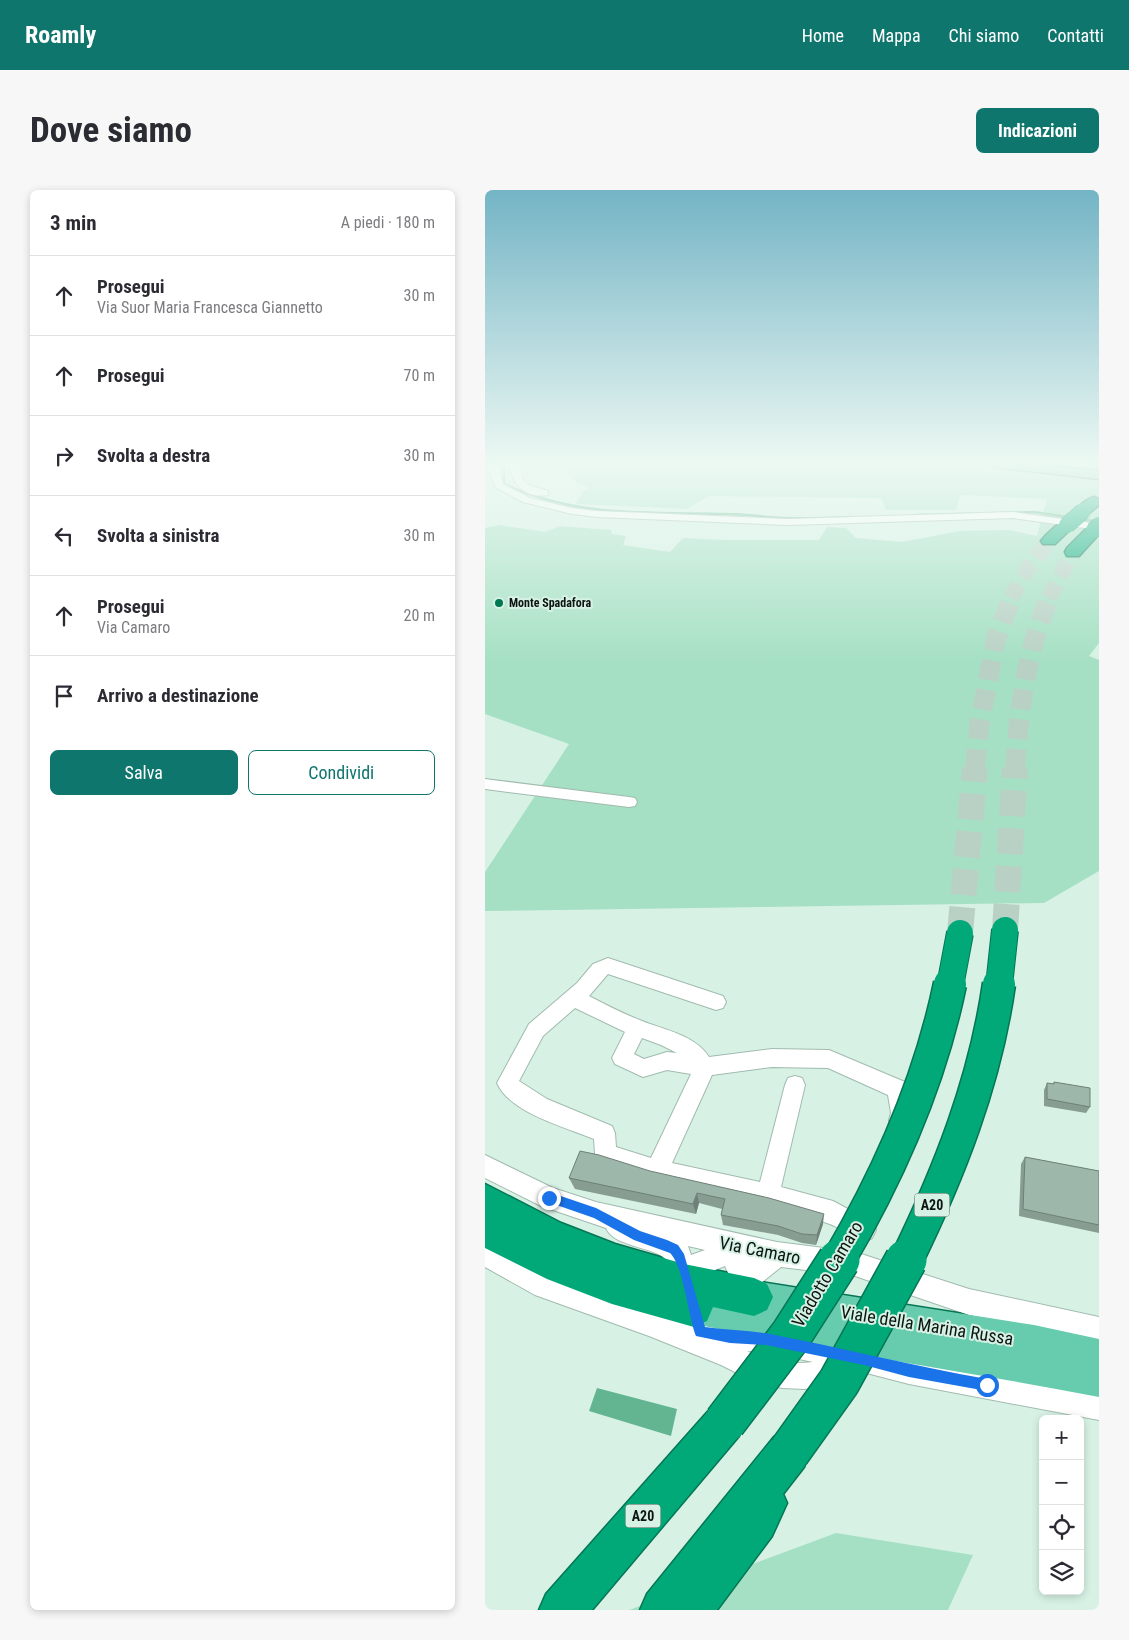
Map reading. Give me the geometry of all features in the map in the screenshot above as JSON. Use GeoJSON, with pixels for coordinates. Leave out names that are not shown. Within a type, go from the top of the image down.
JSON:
{"type":"FeatureCollection","features":[{"type":"Feature","properties":{"kind":"highway"},"geometry":{"type":"LineString","coordinates":[[1049,542],[1062,529]]}},
{"type":"Feature","properties":{"kind":"highway"},"geometry":{"type":"LineString","coordinates":[[1073,552],[1095,529]]}},
{"type":"Feature","properties":{"kind":"highway","name":"A20"},"geometry":{"type":"LineString","coordinates":[[663,1610],[789,1452],[831,1395],[861,1345],[915,1243],[940,1189],[967,1116],[987,1048],[996,1002],[1005,930]]}},
{"type":"Feature","properties":{"kind":"highway","name":"Viadotto Camaro"},"geometry":{"type":"LineString","coordinates":[[562,1610],[735,1408],[801,1321],[839,1258],[885,1169],[915,1099],[943,1013],[960,933]]}},
{"type":"Feature","properties":{"kind":"highway"},"geometry":{"type":"LineString","coordinates":[[485,1202],[548,1236],[590,1254],[689,1303]]}},
{"type":"Feature","properties":{"kind":"highway"},"geometry":{"type":"LineString","coordinates":[[485,1228],[536,1255],[603,1284],[689,1303],[742,1289]]}},
{"type":"Feature","properties":{"kind":"highway"},"geometry":{"type":"LineString","coordinates":[[688,1610],[757,1521],[789,1452]]}},
{"type":"Feature","properties":{"kind":"main road","name":"Viale della Marina Russa"},"geometry":{"type":"LineString","coordinates":[[742,1289],[1034,1342],[1099,1356]]}},
{"type":"Feature","properties":{"kind":"main road","name":"Viale della Marina Russa"},"geometry":{"type":"LineString","coordinates":[[689,1303],[774,1324],[997,1360],[1099,1380]]}},
{"type":"Feature","properties":{"kind":"street"},"geometry":{"type":"LineString","coordinates":[[485,784],[629,802]]}},
{"type":"Feature","properties":{"kind":"street"},"geometry":{"type":"LineString","coordinates":[[637,1028],[622,1058],[643,1068],[667,1061],[704,1067],[772,1058],[829,1059],[898,1089],[902,1113],[866,1231],[833,1213],[768,1195],[658,1171],[606,1154],[604,1133],[538,1105],[514,1092],[507,1083],[536,1030],[584,989],[600,969],[608,966],[621,969],[716,1002]]}},
{"type":"Feature","properties":{"kind":"street"},"geometry":{"type":"LineString","coordinates":[[573,998],[637,1028],[667,1038],[696,1054],[704,1067],[700,1082],[662,1153],[658,1171]]}},
{"type":"Feature","properties":{"kind":"street"},"geometry":{"type":"LineString","coordinates":[[768,1195],[795,1085]]}},
{"type":"Feature","properties":{"kind":"street","name":"Via Camaro"},"geometry":{"type":"LineString","coordinates":[[485,1166],[549,1198],[596,1214],[733,1247],[855,1264],[969,1302],[1099,1330]]}},
{"type":"Feature","properties":{"kind":"street"},"geometry":{"type":"LineString","coordinates":[[596,1214],[638,1236],[674,1249],[679,1254],[689,1303],[730,1356],[751,1367],[783,1374],[805,1376],[859,1369],[909,1371],[1099,1408]]}},
{"type":"Feature","properties":{"kind":"street"},"geometry":{"type":"LineString","coordinates":[[485,1254],[544,1286],[649,1323],[689,1303],[733,1247]]}},
{"type":"Feature","properties":{"kind":"street"},"geometry":{"type":"LineString","coordinates":[[733,1247],[742,1289]]}},
{"type":"Feature","properties":{"kind":"street"},"geometry":{"type":"LineString","coordinates":[[742,1289],[777,1254]]}},
{"type":"Feature","properties":{"kind":"shaded area"},"geometry":{"type":"Polygon","coordinates":[[[485,529],[527,529],[545,532],[552,529],[611,530],[612,534],[626,536],[623,545],[670,552],[683,538],[819,540],[826,529],[847,529],[856,538],[902,542],[960,531],[1009,530],[1037,536],[1039,529],[1099,529],[1099,643],[1089,656],[1099,660],[1099,871],[1044,903],[485,911],[485,872],[569,744],[485,714],[485,529]]]}},
{"type":"Feature","properties":{"kind":"shaded area"},"geometry":{"type":"Polygon","coordinates":[[[597,1388],[677,1409],[671,1436],[589,1411],[597,1388]]]}},
{"type":"Feature","properties":{"kind":"shaded area"},"geometry":{"type":"Polygon","coordinates":[[[836,1533],[973,1555],[948,1610],[629,1610],[836,1533]]]}},
{"type":"Feature","properties":{"kind":"building"},"geometry":{"type":"Polygon","coordinates":[[[1054,1082],[1090,1088],[1090,1107],[1047,1099],[1047,1083],[1054,1084],[1054,1082]]]}},
{"type":"Feature","properties":{"kind":"building"},"geometry":{"type":"Polygon","coordinates":[[[580,1151],[650,1171],[769,1198],[824,1214],[817,1235],[802,1234],[778,1226],[721,1215],[725,1199],[697,1193],[693,1204],[569,1178],[580,1151]]]}},
{"type":"Feature","properties":{"kind":"building"},"geometry":{"type":"Polygon","coordinates":[[[1025,1157],[1099,1171],[1099,1225],[1023,1209],[1025,1157]]]}},
{"type":"Feature","properties":{"kind":"tunnel"},"geometry":{"type":"LineString","coordinates":[[1011,598],[1030,565],[1049,541]]}},
{"type":"Feature","properties":{"kind":"tunnel"},"geometry":{"type":"LineString","coordinates":[[1049,598],[1073,552]]}},
{"type":"Feature","properties":{"kind":"tunnel"},"geometry":{"type":"LineString","coordinates":[[975,769],[979,727],[996,639],[1012,597]]}},
{"type":"Feature","properties":{"kind":"tunnel"},"geometry":{"type":"LineString","coordinates":[[1015,769],[1019,725],[1029,660],[1050,597]]}},
{"type":"Feature","properties":{"kind":"tunnel"},"geometry":{"type":"LineString","coordinates":[[960,933],[975,768]]}},
{"type":"Feature","properties":{"kind":"tunnel"},"geometry":{"type":"LineString","coordinates":[[1005,930],[1015,768]]}},
{"type":"Feature","properties":{"kind":"place","name":"Monte Spadafora"},"geometry":{"type":"Point","coordinates":[499,603]}},
{"type":"Feature","properties":{"kind":"route"},"geometry":{"type":"LineString","coordinates":[[549,1198],[596,1214],[638,1236],[674,1249],[679,1254],[701,1332],[766,1340],[864,1359],[909,1371],[987,1385]]}}]}
